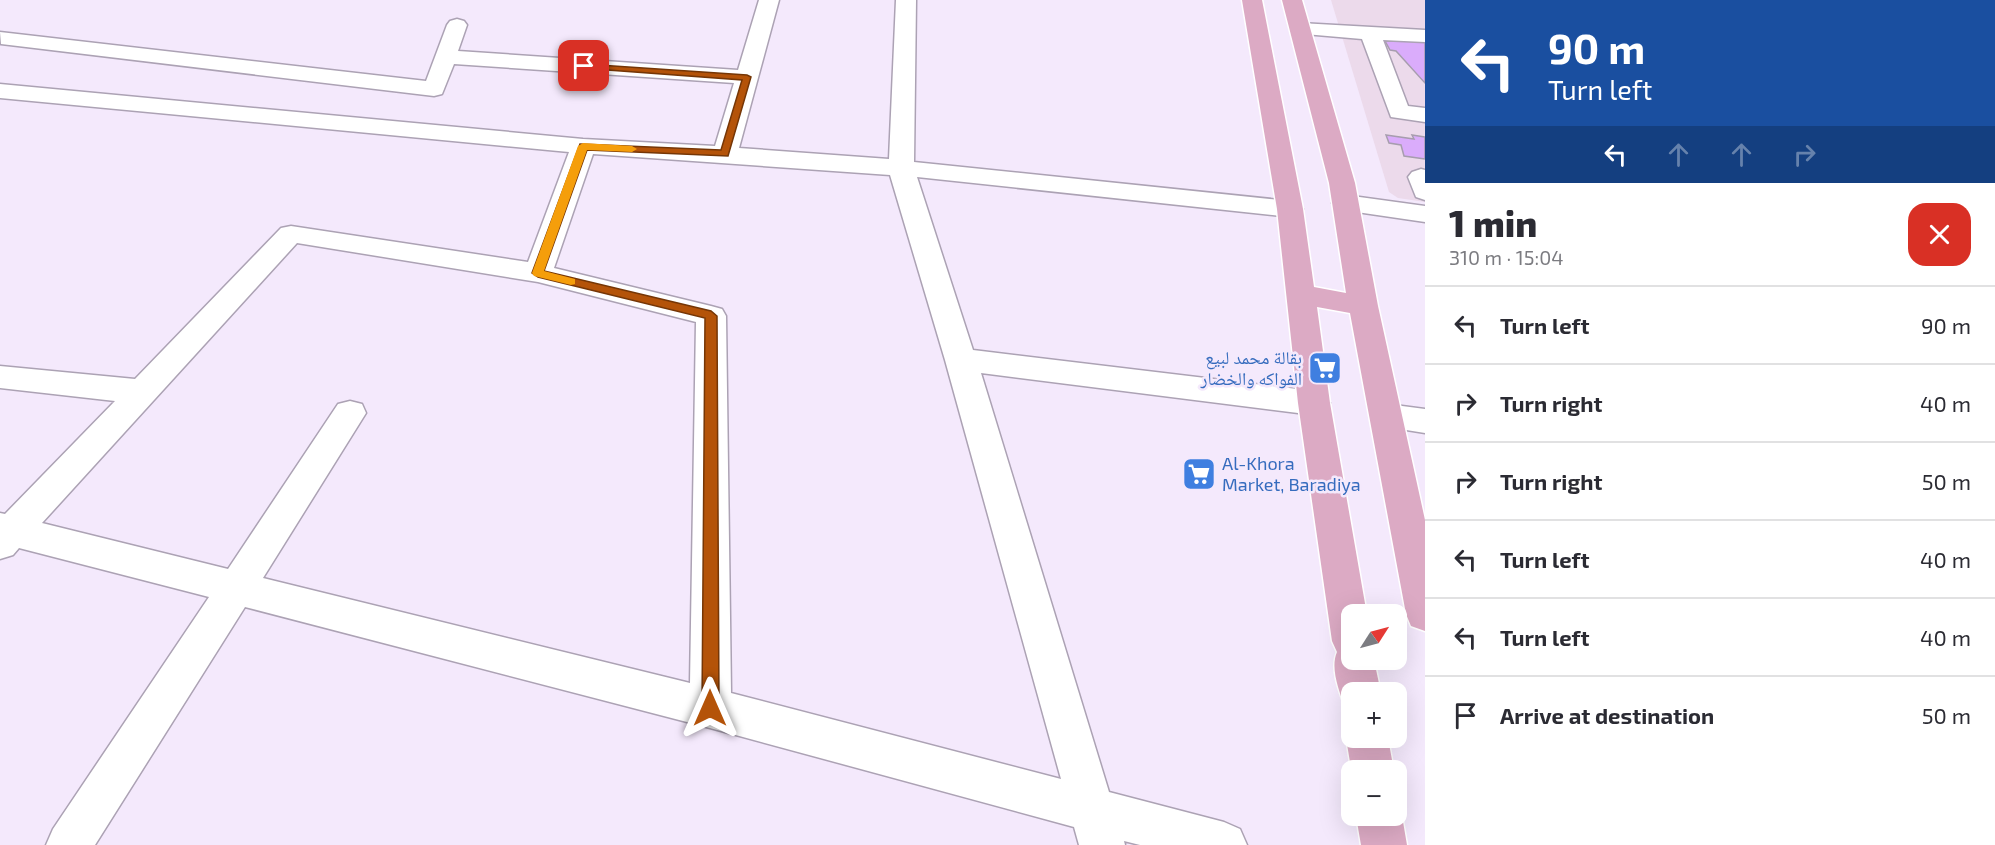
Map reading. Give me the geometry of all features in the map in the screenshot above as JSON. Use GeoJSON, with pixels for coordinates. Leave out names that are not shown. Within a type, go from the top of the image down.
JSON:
{"type":"FeatureCollection","features":[{"type":"Feature","properties":{"kind":"main road"},"geometry":{"type":"LineString","coordinates":[[1252,0],[1290,209],[1314,403],[1346,604]]}},
{"type":"Feature","properties":{"kind":"main road"},"geometry":{"type":"LineString","coordinates":[[1292,0],[1346,203],[1363,306],[1387,416],[1425,614]]}},
{"type":"Feature","properties":{"kind":"main road"},"geometry":{"type":"LineString","coordinates":[[1300,294],[1363,306]]}},
{"type":"Feature","properties":{"kind":"main road"},"geometry":{"type":"LineString","coordinates":[[1381,826],[1384,845]]}},
{"type":"Feature","properties":{"kind":"street"},"geometry":{"type":"LineString","coordinates":[[725,154],[769,0]]}},
{"type":"Feature","properties":{"kind":"street"},"geometry":{"type":"LineString","coordinates":[[906,0],[901,168],[962,360],[1097,827]]}},
{"type":"Feature","properties":{"kind":"street"},"geometry":{"type":"LineString","coordinates":[[0,39],[24,21]]}},
{"type":"Feature","properties":{"kind":"street"},"geometry":{"type":"LineString","coordinates":[[0,39],[434,88],[457,25]]}},
{"type":"Feature","properties":{"kind":"street"},"geometry":{"type":"LineString","coordinates":[[1300,29],[1425,36]]}},
{"type":"Feature","properties":{"kind":"street"},"geometry":{"type":"LineString","coordinates":[[1370,33],[1399,112],[1425,115]]}},
{"type":"Feature","properties":{"kind":"street"},"geometry":{"type":"LineString","coordinates":[[445,57],[747,77]]}},
{"type":"Feature","properties":{"kind":"street"},"geometry":{"type":"LineString","coordinates":[[0,91],[583,146],[725,154],[901,168],[1290,209]]}},
{"type":"Feature","properties":{"kind":"street"},"geometry":{"type":"LineString","coordinates":[[538,273],[583,146]]}},
{"type":"Feature","properties":{"kind":"street"},"geometry":{"type":"LineString","coordinates":[[1425,178],[1421,177],[1425,192]]}},
{"type":"Feature","properties":{"kind":"street"},"geometry":{"type":"LineString","coordinates":[[1346,203],[1425,214]]}},
{"type":"Feature","properties":{"kind":"street"},"geometry":{"type":"LineString","coordinates":[[4,535],[144,392],[291,234],[538,273],[711,316],[710,708]]}},
{"type":"Feature","properties":{"kind":"street"},"geometry":{"type":"LineString","coordinates":[[962,360],[1314,403]]}},
{"type":"Feature","properties":{"kind":"street"},"geometry":{"type":"LineString","coordinates":[[0,377],[144,392]]}},
{"type":"Feature","properties":{"kind":"street"},"geometry":{"type":"LineString","coordinates":[[69,845],[350,413]]}},
{"type":"Feature","properties":{"kind":"street"},"geometry":{"type":"LineString","coordinates":[[1387,416],[1425,421]]}},
{"type":"Feature","properties":{"kind":"street"},"geometry":{"type":"LineString","coordinates":[[4,535],[237,588],[710,708],[1097,827],[1224,845]]}},
{"type":"Feature","properties":{"kind":"shaded area"},"geometry":{"type":"Polygon","coordinates":[[[1331,0],[1425,0],[1425,202],[1398,198],[1389,192],[1331,0]]]}},
{"type":"Feature","properties":{"kind":"building"},"geometry":{"type":"Polygon","coordinates":[[[1385,41],[1425,41],[1425,83],[1396,51],[1390,50],[1385,41]]]}},
{"type":"Feature","properties":{"kind":"building"},"geometry":{"type":"Polygon","coordinates":[[[1386,135],[1414,139],[1412,135],[1425,137],[1425,159],[1404,156],[1401,145],[1389,143],[1386,135]]]}},
{"type":"Feature","properties":{"kind":"slow traffic"},"geometry":{"type":"LineString","coordinates":[[571,281],[538,273],[583,146],[632,149]]}},
{"type":"Feature","properties":{"kind":"place","name":"بقالة محمد لبيع الفواكه والخضار"},"geometry":{"type":"Point","coordinates":[1325,368]}},
{"type":"Feature","properties":{"kind":"place","name":"Al-Khora Market, Baradiya"},"geometry":{"type":"Point","coordinates":[1199,474]}},
{"type":"Feature","properties":{"kind":"route"},"geometry":{"type":"LineString","coordinates":[[584,66],[747,77],[725,154],[583,146],[538,273],[711,316],[710,708]]}}]}
